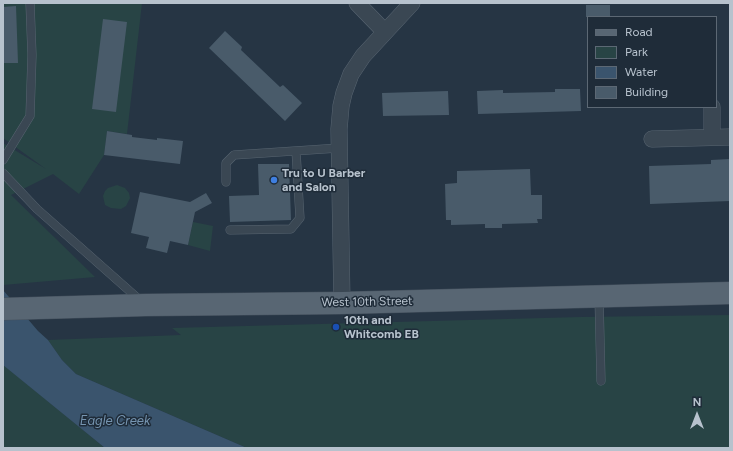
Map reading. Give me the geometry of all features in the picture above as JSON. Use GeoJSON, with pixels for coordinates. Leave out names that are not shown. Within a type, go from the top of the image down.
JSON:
{"type":"FeatureCollection","features":[{"type":"Feature","properties":{"kind":"main road","name":"West 10th Street"},"geometry":{"type":"LineString","coordinates":[[3,309],[146,305],[342,303],[730,292]]}},
{"type":"Feature","properties":{"kind":"street"},"geometry":{"type":"LineString","coordinates":[[357,3],[385,32]]}},
{"type":"Feature","properties":{"kind":"street"},"geometry":{"type":"LineString","coordinates":[[342,303],[339,148],[341,106],[344,93],[348,80],[363,56],[412,3]]}},
{"type":"Feature","properties":{"kind":"street"},"geometry":{"type":"LineString","coordinates":[[712,108],[712,137]]}},
{"type":"Feature","properties":{"kind":"street"},"geometry":{"type":"LineString","coordinates":[[652,139],[730,137]]}},
{"type":"Feature","properties":{"kind":"lane"},"geometry":{"type":"LineString","coordinates":[[3,160],[30,116],[32,55],[30,3]]}},
{"type":"Feature","properties":{"kind":"lane"},"geometry":{"type":"LineString","coordinates":[[226,182],[226,163],[234,155],[339,148]]}},
{"type":"Feature","properties":{"kind":"lane"},"geometry":{"type":"LineString","coordinates":[[230,230],[291,229],[300,218],[296,151]]}},
{"type":"Feature","properties":{"kind":"lane"},"geometry":{"type":"LineString","coordinates":[[3,173],[37,209],[146,305]]}},
{"type":"Feature","properties":{"kind":"lane"},"geometry":{"type":"LineString","coordinates":[[599,296],[601,381]]}},
{"type":"Feature","properties":{"kind":"green space"},"geometry":{"type":"Polygon","coordinates":[[[3,3],[142,3],[127,134],[107,131],[104,155],[79,194],[53,174],[11,195],[95,277],[3,285],[3,143],[46,169],[3,138],[3,3]]]}},
{"type":"Feature","properties":{"kind":"green space"},"geometry":{"type":"Polygon","coordinates":[[[117,185],[125,188],[129,193],[130,198],[126,206],[121,209],[111,208],[105,205],[103,196],[108,188],[117,185]]]}},
{"type":"Feature","properties":{"kind":"green space"},"geometry":{"type":"Polygon","coordinates":[[[193,222],[213,226],[210,251],[188,245],[193,222]]]}},
{"type":"Feature","properties":{"kind":"green space"},"geometry":{"type":"Polygon","coordinates":[[[730,315],[730,448],[247,448],[76,374],[62,360],[48,340],[181,335],[172,328],[581,317],[730,315]]]}},
{"type":"Feature","properties":{"kind":"green space"},"geometry":{"type":"Polygon","coordinates":[[[3,365],[6,367],[105,448],[3,448],[3,365]]]}},
{"type":"Feature","properties":{"kind":"water","name":"Eagle Creek"},"geometry":{"type":"Polygon","coordinates":[[[3,290],[38,331],[48,340],[62,360],[76,374],[247,448],[105,448],[3,365],[3,290]]]}},
{"type":"Feature","properties":{"kind":"building"},"geometry":{"type":"Polygon","coordinates":[[[586,5],[610,5],[610,16],[586,17],[586,5]]]}},
{"type":"Feature","properties":{"kind":"building"},"geometry":{"type":"Polygon","coordinates":[[[16,6],[18,63],[3,63],[3,7],[16,6]]]}},
{"type":"Feature","properties":{"kind":"building"},"geometry":{"type":"Polygon","coordinates":[[[103,19],[127,22],[116,112],[92,109],[103,19]]]}},
{"type":"Feature","properties":{"kind":"building"},"geometry":{"type":"Polygon","coordinates":[[[225,31],[242,47],[241,50],[280,87],[283,85],[302,103],[285,121],[209,48],[225,31]]]}},
{"type":"Feature","properties":{"kind":"building"},"geometry":{"type":"Polygon","coordinates":[[[555,89],[580,89],[581,111],[478,114],[477,91],[503,90],[503,93],[555,92],[555,89]]]}},
{"type":"Feature","properties":{"kind":"building"},"geometry":{"type":"Polygon","coordinates":[[[448,91],[449,115],[383,116],[382,93],[448,91]]]}},
{"type":"Feature","properties":{"kind":"building"},"geometry":{"type":"Polygon","coordinates":[[[107,131],[132,135],[132,137],[183,141],[180,164],[104,155],[107,131]]]}},
{"type":"Feature","properties":{"kind":"building"},"geometry":{"type":"Polygon","coordinates":[[[730,159],[730,201],[650,204],[649,166],[711,164],[711,160],[730,159]]]}},
{"type":"Feature","properties":{"kind":"building","name":"Tru to U Barber and Salon"},"geometry":{"type":"Polygon","coordinates":[[[258,164],[289,164],[291,220],[230,222],[229,196],[259,195],[258,164]]]}},
{"type":"Feature","properties":{"kind":"building"},"geometry":{"type":"Polygon","coordinates":[[[530,169],[531,195],[542,195],[542,219],[537,219],[538,223],[502,224],[502,228],[485,228],[485,224],[451,225],[451,220],[446,220],[445,184],[457,183],[457,171],[530,169]]]}},
{"type":"Feature","properties":{"kind":"building"},"geometry":{"type":"Polygon","coordinates":[[[140,192],[190,202],[206,193],[212,203],[195,212],[188,245],[170,241],[167,253],[146,248],[149,237],[131,233],[140,192]]]}},
{"type":"Feature","properties":{"kind":"place","name":"Tru to U Barber and Salon"},"geometry":{"type":"Point","coordinates":[274,180]}},
{"type":"Feature","properties":{"kind":"place","name":"10th and Whitcomb EB"},"geometry":{"type":"Point","coordinates":[336,327]}}]}
